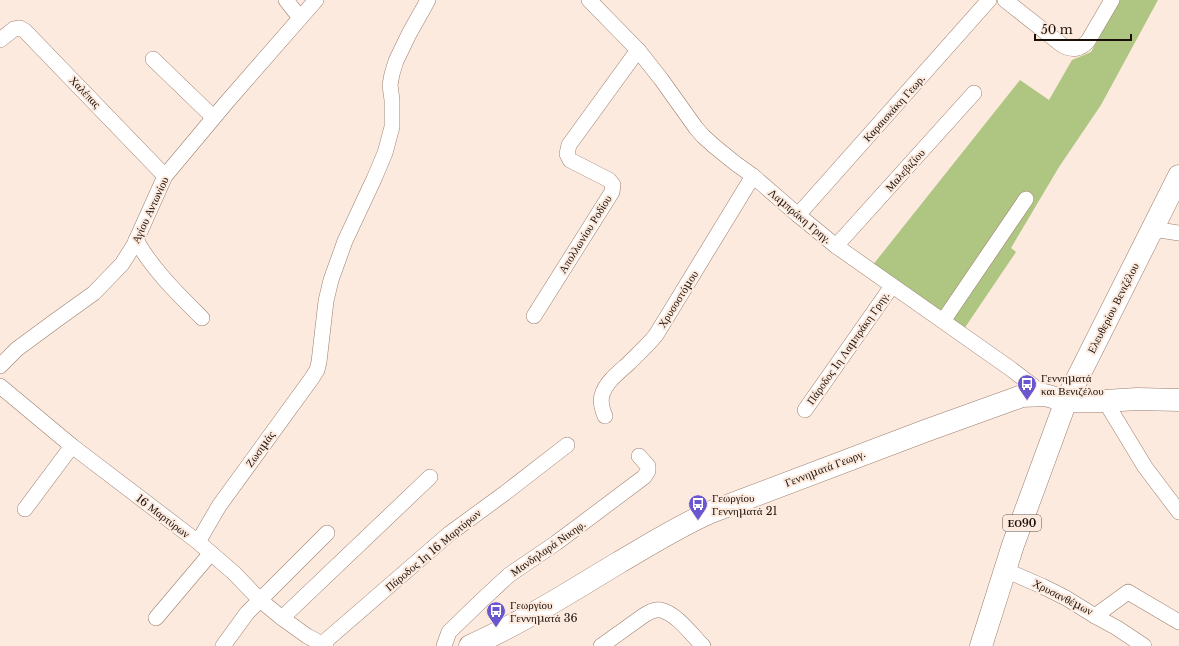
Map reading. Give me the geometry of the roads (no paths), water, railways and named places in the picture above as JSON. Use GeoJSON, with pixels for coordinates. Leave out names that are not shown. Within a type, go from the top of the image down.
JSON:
{"type":"FeatureCollection","features":[{"type":"Feature","properties":{"kind":"street"},"geometry":{"type":"LineString","coordinates":[[286,0],[300,18]]}},
{"type":"Feature","properties":{"kind":"street","name":"Αγίου Αντωνίου"},"geometry":{"type":"LineString","coordinates":[[0,366],[17,350],[55,320],[85,301],[122,264],[136,240],[165,176],[213,117],[316,0]]}},
{"type":"Feature","properties":{"kind":"street","name":"Ζωσιμάς"},"geometry":{"type":"LineString","coordinates":[[198,542],[219,506],[317,370],[326,301],[331,280],[345,241],[385,153],[392,127],[392,100],[390,86],[392,74],[396,61],[409,34],[428,0]]}},
{"type":"Feature","properties":{"kind":"street","name":"Λαμπράκη Γρηγ."},"geometry":{"type":"LineString","coordinates":[[589,0],[638,50],[703,136],[734,163],[753,176],[836,246],[1011,369],[1045,395]]}},
{"type":"Feature","properties":{"kind":"street","name":"Καραισκάκη Γεωρ."},"geometry":{"type":"LineString","coordinates":[[798,215],[989,0]]}},
{"type":"Feature","properties":{"kind":"street"},"geometry":{"type":"LineString","coordinates":[[1005,0],[1062,45],[1075,49],[1083,46],[1088,41],[1112,0]]}},
{"type":"Feature","properties":{"kind":"street","name":"Χαλέπας"},"geometry":{"type":"LineString","coordinates":[[0,40],[14,29],[20,28],[25,31],[165,176]]}},
{"type":"Feature","properties":{"kind":"street","name":"Απολλωνίου Ροδίου"},"geometry":{"type":"LineString","coordinates":[[534,316],[612,192],[613,185],[609,180],[570,160],[567,154],[569,145],[638,50]]}},
{"type":"Feature","properties":{"kind":"street"},"geometry":{"type":"LineString","coordinates":[[153,59],[213,117]]}},
{"type":"Feature","properties":{"kind":"street","name":"Μαλεβιζίου"},"geometry":{"type":"LineString","coordinates":[[836,246],[974,93]]}},
{"type":"Feature","properties":{"kind":"street","name":"Χρυσοστόμου"},"geometry":{"type":"LineString","coordinates":[[605,416],[601,402],[605,388],[656,335],[753,176]]}},
{"type":"Feature","properties":{"kind":"street","name":"Ελευθερίου Βενιζέλου"},"geometry":{"type":"LineString","coordinates":[[980,646],[1013,545],[1066,401],[1179,176]]}},
{"type":"Feature","properties":{"kind":"street"},"geometry":{"type":"LineString","coordinates":[[943,322],[1026,199]]}},
{"type":"Feature","properties":{"kind":"street"},"geometry":{"type":"LineString","coordinates":[[1153,229],[1179,233]]}},
{"type":"Feature","properties":{"kind":"street"},"geometry":{"type":"LineString","coordinates":[[136,240],[143,253],[202,318]]}},
{"type":"Feature","properties":{"kind":"street","name":"Πάροδος 1η Λαμπράκη Γρηγ."},"geometry":{"type":"LineString","coordinates":[[805,410],[892,286]]}},
{"type":"Feature","properties":{"kind":"street","name":"16 Μαρτύρων"},"geometry":{"type":"LineString","coordinates":[[0,386],[72,446],[198,542],[234,573],[260,600],[282,618],[304,641],[324,645]]}},
{"type":"Feature","properties":{"kind":"street","name":"Γεννηματά Γεωργ."},"geometry":{"type":"LineString","coordinates":[[470,646],[578,588],[654,541],[706,514],[1022,396],[1045,395],[1066,401],[1137,399],[1179,400]]}},
{"type":"Feature","properties":{"kind":"street"},"geometry":{"type":"LineString","coordinates":[[1105,401],[1145,467],[1179,512]]}},
{"type":"Feature","properties":{"kind":"street","name":"Πάροδος 1η 16 Μαρτύρων"},"geometry":{"type":"LineString","coordinates":[[324,645],[448,534],[516,485],[567,445]]}},
{"type":"Feature","properties":{"kind":"street"},"geometry":{"type":"LineString","coordinates":[[24,509],[72,446]]}},
{"type":"Feature","properties":{"kind":"street","name":"Μανδηλαρά Νικηφ."},"geometry":{"type":"LineString","coordinates":[[444,646],[449,632],[509,575],[556,543],[644,477],[648,471],[648,466],[639,456]]}},
{"type":"Feature","properties":{"kind":"street"},"geometry":{"type":"LineString","coordinates":[[282,618],[430,477]]}},
{"type":"Feature","properties":{"kind":"street"},"geometry":{"type":"LineString","coordinates":[[223,646],[240,622],[260,600],[327,533]]}},
{"type":"Feature","properties":{"kind":"street"},"geometry":{"type":"LineString","coordinates":[[156,618],[211,553]]}},
{"type":"Feature","properties":{"kind":"street","name":"Χρυσανθέμων"},"geometry":{"type":"LineString","coordinates":[[1005,570],[1066,598],[1095,616],[1128,592],[1179,622]]}},
{"type":"Feature","properties":{"kind":"street"},"geometry":{"type":"LineString","coordinates":[[601,646],[650,611],[661,610],[668,613],[686,628],[701,646]]}},
{"type":"Feature","properties":{"kind":"street"},"geometry":{"type":"LineString","coordinates":[[1095,616],[1117,628],[1144,646]]}},
{"type":"Feature","properties":{"kind":"place","name":"Γεννηματά και Βενιζέλου"},"geometry":{"type":"Point","coordinates":[1027,401]}},
{"type":"Feature","properties":{"kind":"place","name":"Γεωργίου Γεννηματά 21"},"geometry":{"type":"Point","coordinates":[698,521]}},
{"type":"Feature","properties":{"kind":"place","name":"Γεωργίου Γεννηματά 36"},"geometry":{"type":"Point","coordinates":[496,628]}}]}
